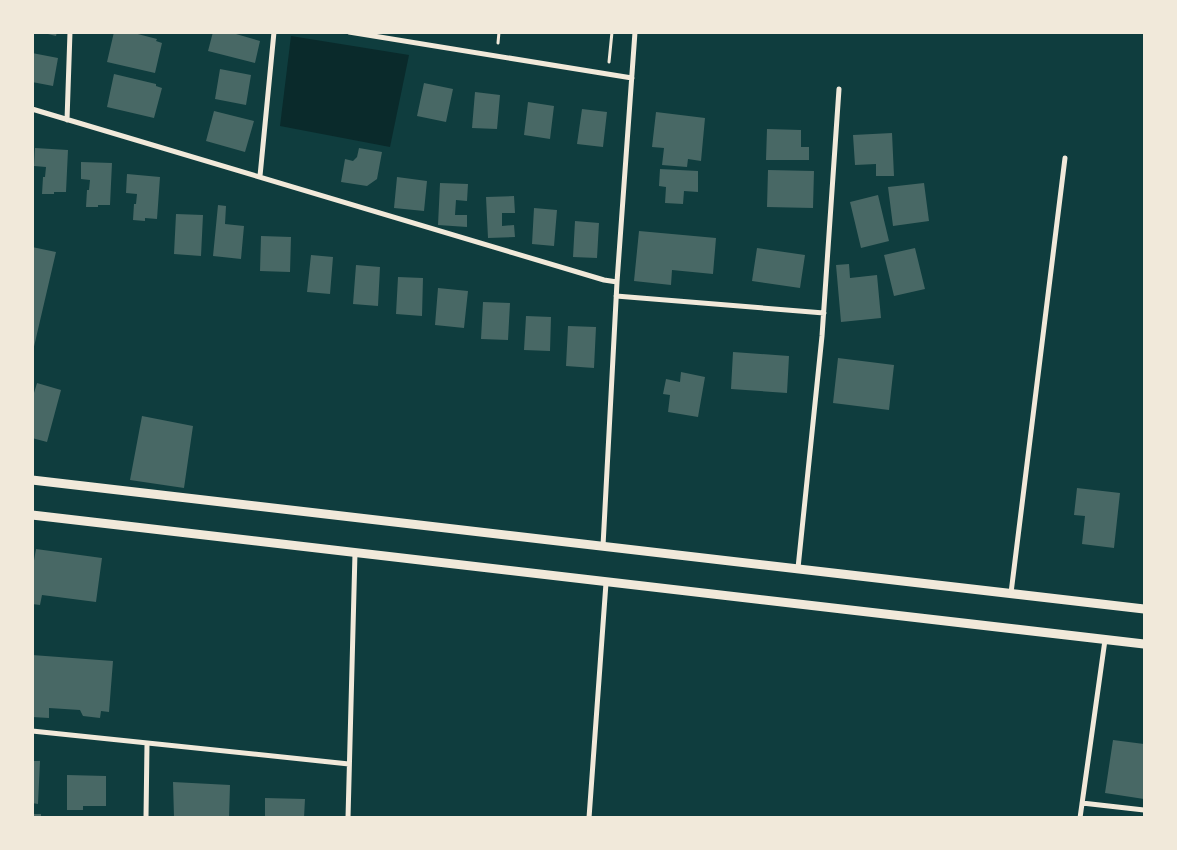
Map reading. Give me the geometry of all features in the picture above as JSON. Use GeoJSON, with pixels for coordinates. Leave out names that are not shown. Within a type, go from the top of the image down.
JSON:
{"type":"FeatureCollection","features":[{"type":"Feature","properties":{"kind":"street"},"geometry":{"type":"LineString","coordinates":[[67,120],[70,32]]}},
{"type":"Feature","properties":{"kind":"street"},"geometry":{"type":"LineString","coordinates":[[260,176],[274,32]]}},
{"type":"Feature","properties":{"kind":"street"},"geometry":{"type":"LineString","coordinates":[[349,32],[632,78]]}},
{"type":"Feature","properties":{"kind":"street"},"geometry":{"type":"LineString","coordinates":[[603,546],[616,296],[635,32]]}},
{"type":"Feature","properties":{"kind":"street"},"geometry":{"type":"LineString","coordinates":[[798,568],[824,313],[839,89]]}},
{"type":"Feature","properties":{"kind":"street"},"geometry":{"type":"LineString","coordinates":[[32,109],[604,280],[617,282]]}},
{"type":"Feature","properties":{"kind":"street"},"geometry":{"type":"LineString","coordinates":[[1011,593],[1065,158]]}},
{"type":"Feature","properties":{"kind":"street"},"geometry":{"type":"LineString","coordinates":[[616,296],[824,313]]}},
{"type":"Feature","properties":{"kind":"street"},"geometry":{"type":"LineString","coordinates":[[32,480],[1144,609]]}},
{"type":"Feature","properties":{"kind":"street"},"geometry":{"type":"LineString","coordinates":[[32,515],[1144,644]]}},
{"type":"Feature","properties":{"kind":"street"},"geometry":{"type":"LineString","coordinates":[[348,818],[355,553]]}},
{"type":"Feature","properties":{"kind":"street"},"geometry":{"type":"LineString","coordinates":[[589,818],[606,583]]}},
{"type":"Feature","properties":{"kind":"street"},"geometry":{"type":"LineString","coordinates":[[1080,818],[1105,640]]}},
{"type":"Feature","properties":{"kind":"street"},"geometry":{"type":"LineString","coordinates":[[32,731],[349,764]]}},
{"type":"Feature","properties":{"kind":"street"},"geometry":{"type":"LineString","coordinates":[[146,818],[147,744]]}},
{"type":"Feature","properties":{"kind":"street"},"geometry":{"type":"LineString","coordinates":[[1082,802],[1144,810]]}},
{"type":"Feature","properties":{"kind":"path"},"geometry":{"type":"LineString","coordinates":[[608,74],[612,32]]}},
{"type":"Feature","properties":{"kind":"water"},"geometry":{"type":"Polygon","coordinates":[[[291,36],[409,55],[390,147],[280,126],[291,36]]]}},
{"type":"Feature","properties":{"kind":"building"},"geometry":{"type":"Polygon","coordinates":[[[44,32],[57,32],[56,36],[44,32]]]}},
{"type":"Feature","properties":{"kind":"building"},"geometry":{"type":"Polygon","coordinates":[[[114,32],[130,32],[157,39],[156,41],[162,43],[155,73],[107,62],[114,32]]]}},
{"type":"Feature","properties":{"kind":"building"},"geometry":{"type":"Polygon","coordinates":[[[213,32],[229,32],[260,41],[255,63],[208,51],[213,32]]]}},
{"type":"Feature","properties":{"kind":"building"},"geometry":{"type":"Polygon","coordinates":[[[32,53],[58,58],[53,86],[32,82],[32,53]]]}},
{"type":"Feature","properties":{"kind":"building"},"geometry":{"type":"Polygon","coordinates":[[[220,69],[251,75],[246,105],[215,99],[220,69]]]}},
{"type":"Feature","properties":{"kind":"building"},"geometry":{"type":"Polygon","coordinates":[[[114,74],[156,84],[156,86],[162,88],[154,118],[107,107],[114,74]]]}},
{"type":"Feature","properties":{"kind":"building"},"geometry":{"type":"Polygon","coordinates":[[[424,83],[453,89],[446,122],[417,116],[424,83]]]}},
{"type":"Feature","properties":{"kind":"building"},"geometry":{"type":"Polygon","coordinates":[[[475,92],[500,95],[497,129],[472,128],[475,92]]]}},
{"type":"Feature","properties":{"kind":"building"},"geometry":{"type":"Polygon","coordinates":[[[528,102],[554,106],[550,139],[524,135],[528,102]]]}},
{"type":"Feature","properties":{"kind":"building"},"geometry":{"type":"Polygon","coordinates":[[[582,109],[607,112],[603,147],[577,144],[582,109]]]}},
{"type":"Feature","properties":{"kind":"building"},"geometry":{"type":"Polygon","coordinates":[[[214,111],[254,121],[245,152],[206,141],[214,111]]]}},
{"type":"Feature","properties":{"kind":"building"},"geometry":{"type":"Polygon","coordinates":[[[656,112],[705,118],[701,161],[688,159],[687,167],[662,165],[664,148],[652,147],[656,112]]]}},
{"type":"Feature","properties":{"kind":"building"},"geometry":{"type":"Polygon","coordinates":[[[767,129],[801,130],[801,147],[809,147],[809,160],[766,160],[767,129]]]}},
{"type":"Feature","properties":{"kind":"building"},"geometry":{"type":"Polygon","coordinates":[[[892,133],[894,176],[876,176],[876,164],[855,165],[853,135],[892,133]]]}},
{"type":"Feature","properties":{"kind":"building"},"geometry":{"type":"Polygon","coordinates":[[[35,148],[68,150],[66,192],[42,194],[43,177],[45,177],[46,167],[34,166],[35,148]]]}},
{"type":"Feature","properties":{"kind":"building"},"geometry":{"type":"Polygon","coordinates":[[[359,148],[382,152],[377,179],[367,186],[341,182],[345,159],[353,161],[357,157],[359,148]]]}},
{"type":"Feature","properties":{"kind":"building"},"geometry":{"type":"Polygon","coordinates":[[[81,162],[112,163],[110,205],[86,207],[87,190],[89,190],[90,180],[81,179],[81,162]]]}},
{"type":"Feature","properties":{"kind":"building"},"geometry":{"type":"Polygon","coordinates":[[[660,169],[698,171],[698,192],[684,191],[683,204],[665,203],[666,187],[659,186],[660,169]]]}},
{"type":"Feature","properties":{"kind":"building"},"geometry":{"type":"Polygon","coordinates":[[[768,170],[814,171],[813,208],[767,207],[768,170]]]}},
{"type":"Feature","properties":{"kind":"building"},"geometry":{"type":"Polygon","coordinates":[[[127,174],[160,177],[157,219],[133,220],[137,194],[126,193],[127,174]]]}},
{"type":"Feature","properties":{"kind":"building"},"geometry":{"type":"Polygon","coordinates":[[[397,177],[427,181],[424,211],[394,208],[397,177]]]}},
{"type":"Feature","properties":{"kind":"building"},"geometry":{"type":"Polygon","coordinates":[[[440,183],[468,184],[467,201],[456,200],[455,215],[467,215],[467,227],[438,225],[440,183]]]}},
{"type":"Feature","properties":{"kind":"building"},"geometry":{"type":"Polygon","coordinates":[[[924,183],[929,221],[893,226],[888,187],[924,183]]]}},
{"type":"Feature","properties":{"kind":"building"},"geometry":{"type":"Polygon","coordinates":[[[878,195],[889,241],[861,248],[850,202],[878,195]]]}},
{"type":"Feature","properties":{"kind":"building"},"geometry":{"type":"Polygon","coordinates":[[[514,196],[515,213],[502,213],[502,226],[514,225],[515,237],[488,238],[486,197],[514,196]]]}},
{"type":"Feature","properties":{"kind":"building"},"geometry":{"type":"Polygon","coordinates":[[[218,205],[226,206],[225,224],[244,226],[241,259],[213,256],[218,205]]]}},
{"type":"Feature","properties":{"kind":"building"},"geometry":{"type":"Polygon","coordinates":[[[534,208],[557,210],[554,246],[532,244],[534,208]]]}},
{"type":"Feature","properties":{"kind":"building"},"geometry":{"type":"Polygon","coordinates":[[[176,214],[203,215],[201,256],[174,254],[176,214]]]}},
{"type":"Feature","properties":{"kind":"building"},"geometry":{"type":"Polygon","coordinates":[[[575,221],[599,223],[597,258],[573,257],[575,221]]]}},
{"type":"Feature","properties":{"kind":"building"},"geometry":{"type":"Polygon","coordinates":[[[639,231],[716,238],[713,274],[672,270],[671,285],[634,281],[639,231]]]}},
{"type":"Feature","properties":{"kind":"building"},"geometry":{"type":"Polygon","coordinates":[[[261,236],[291,237],[290,272],[260,271],[261,236]]]}},
{"type":"Feature","properties":{"kind":"building"},"geometry":{"type":"Polygon","coordinates":[[[32,247],[56,252],[33,351],[32,351],[32,247]]]}},
{"type":"Feature","properties":{"kind":"building"},"geometry":{"type":"Polygon","coordinates":[[[757,248],[805,255],[800,288],[752,281],[757,248]]]}},
{"type":"Feature","properties":{"kind":"building"},"geometry":{"type":"Polygon","coordinates":[[[915,248],[925,289],[894,296],[884,255],[915,248]]]}},
{"type":"Feature","properties":{"kind":"building"},"geometry":{"type":"Polygon","coordinates":[[[311,255],[333,257],[330,294],[307,292],[311,255]]]}},
{"type":"Feature","properties":{"kind":"building"},"geometry":{"type":"Polygon","coordinates":[[[849,264],[850,278],[877,275],[881,318],[841,322],[836,265],[849,264]]]}},
{"type":"Feature","properties":{"kind":"building"},"geometry":{"type":"Polygon","coordinates":[[[356,265],[380,267],[378,306],[353,304],[356,265]]]}},
{"type":"Feature","properties":{"kind":"building"},"geometry":{"type":"Polygon","coordinates":[[[398,277],[423,278],[422,316],[396,314],[398,277]]]}},
{"type":"Feature","properties":{"kind":"building"},"geometry":{"type":"Polygon","coordinates":[[[438,288],[468,291],[464,328],[435,325],[438,288]]]}},
{"type":"Feature","properties":{"kind":"building"},"geometry":{"type":"Polygon","coordinates":[[[483,302],[510,303],[508,340],[481,339],[483,302]]]}},
{"type":"Feature","properties":{"kind":"building"},"geometry":{"type":"Polygon","coordinates":[[[526,316],[551,317],[550,351],[524,350],[526,316]]]}},
{"type":"Feature","properties":{"kind":"building"},"geometry":{"type":"Polygon","coordinates":[[[568,326],[596,327],[594,368],[566,366],[568,326]]]}},
{"type":"Feature","properties":{"kind":"building"},"geometry":{"type":"Polygon","coordinates":[[[733,352],[789,356],[787,393],[731,389],[733,352]]]}},
{"type":"Feature","properties":{"kind":"building"},"geometry":{"type":"Polygon","coordinates":[[[838,358],[894,365],[889,410],[833,403],[838,358]]]}},
{"type":"Feature","properties":{"kind":"building"},"geometry":{"type":"Polygon","coordinates":[[[681,372],[705,377],[698,417],[668,412],[670,395],[663,394],[666,379],[680,382],[681,372]]]}},
{"type":"Feature","properties":{"kind":"building"},"geometry":{"type":"Polygon","coordinates":[[[37,383],[61,390],[47,442],[32,438],[32,393],[34,393],[37,383]]]}},
{"type":"Feature","properties":{"kind":"building"},"geometry":{"type":"Polygon","coordinates":[[[142,416],[193,426],[184,488],[130,480],[142,416]]]}},
{"type":"Feature","properties":{"kind":"building"},"geometry":{"type":"Polygon","coordinates":[[[1077,488],[1120,493],[1114,548],[1082,544],[1085,516],[1074,515],[1077,488]]]}},
{"type":"Feature","properties":{"kind":"building"},"geometry":{"type":"Polygon","coordinates":[[[36,549],[102,558],[96,602],[42,595],[40,605],[32,604],[32,572],[36,549]]]}},
{"type":"Feature","properties":{"kind":"building"},"geometry":{"type":"Polygon","coordinates":[[[32,655],[113,661],[109,712],[101,711],[100,718],[83,716],[80,710],[49,708],[49,718],[32,717],[32,655]]]}},
{"type":"Feature","properties":{"kind":"building"},"geometry":{"type":"Polygon","coordinates":[[[1113,740],[1144,744],[1144,799],[1105,793],[1113,740]]]}},
{"type":"Feature","properties":{"kind":"building"},"geometry":{"type":"Polygon","coordinates":[[[32,761],[40,761],[38,804],[32,803],[32,761]]]}},
{"type":"Feature","properties":{"kind":"building"},"geometry":{"type":"Polygon","coordinates":[[[67,775],[106,776],[106,806],[83,806],[83,810],[67,810],[67,775]]]}},
{"type":"Feature","properties":{"kind":"building"},"geometry":{"type":"Polygon","coordinates":[[[173,782],[230,785],[229,818],[174,817],[173,782]]]}},
{"type":"Feature","properties":{"kind":"building"},"geometry":{"type":"Polygon","coordinates":[[[265,798],[305,799],[304,818],[265,818],[265,798]]]}},
{"type":"Feature","properties":{"kind":"building"},"geometry":{"type":"Polygon","coordinates":[[[32,814],[41,814],[41,818],[32,818],[32,814]]]}}]}
